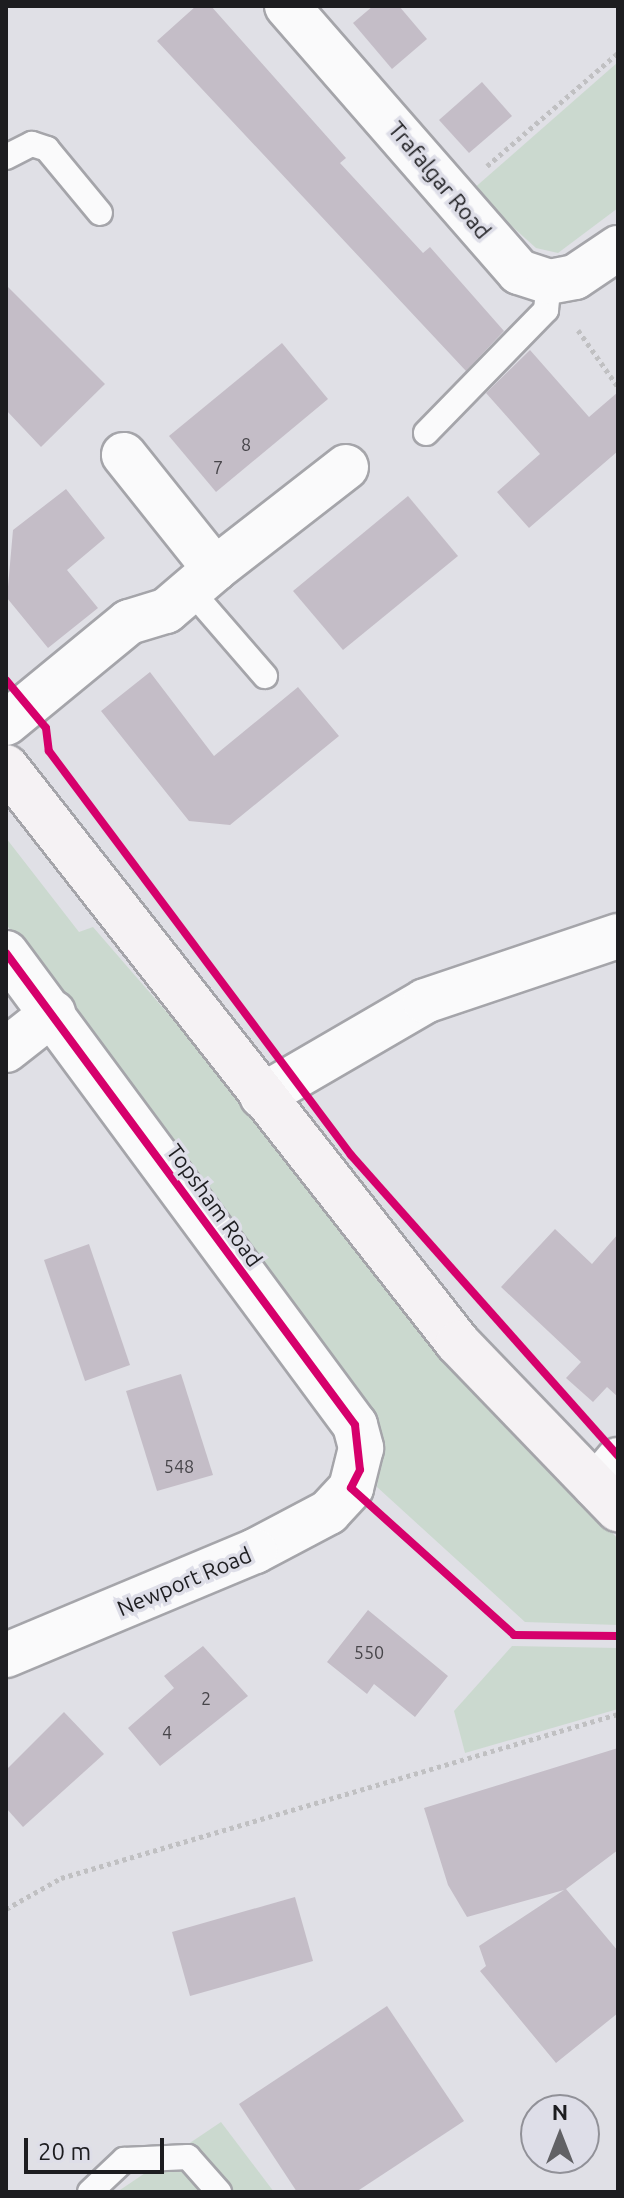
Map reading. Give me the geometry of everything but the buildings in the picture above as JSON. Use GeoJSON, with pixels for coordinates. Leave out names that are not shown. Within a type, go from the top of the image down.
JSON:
{"type":"FeatureCollection","features":[{"type":"Feature","properties":{"kind":"street","name":"Trafalgar Road"},"geometry":{"type":"LineString","coordinates":[[287,6],[450,198],[519,272],[562,279]]}},
{"type":"Feature","properties":{"kind":"street"},"geometry":{"type":"LineString","coordinates":[[562,279],[618,248]]}},
{"type":"Feature","properties":{"kind":"street"},"geometry":{"type":"LineString","coordinates":[[124,455],[204,581]]}},
{"type":"Feature","properties":{"kind":"street"},"geometry":{"type":"LineString","coordinates":[[6,723],[129,622],[204,581],[346,467]]}},
{"type":"Feature","properties":{"kind":"street"},"geometry":{"type":"LineString","coordinates":[[6,767],[458,1343],[611,1485]]}},
{"type":"Feature","properties":{"kind":"street"},"geometry":{"type":"LineString","coordinates":[[262,1096],[425,1001],[618,936]]}},
{"type":"Feature","properties":{"kind":"street","name":"Topsham Road"},"geometry":{"type":"LineString","coordinates":[[6,953],[355,1425],[360,1470],[351,1488]]}},
{"type":"Feature","properties":{"kind":"street"},"geometry":{"type":"LineString","coordinates":[[6,1050],[53,1013]]}},
{"type":"Feature","properties":{"kind":"street","name":"Newport Road"},"geometry":{"type":"LineString","coordinates":[[6,1655],[255,1551],[329,1512],[351,1488]]}},
{"type":"Feature","properties":{"kind":"lane"},"geometry":{"type":"LineString","coordinates":[[6,157],[32,144],[47,149],[100,213]]}},
{"type":"Feature","properties":{"kind":"lane"},"geometry":{"type":"LineString","coordinates":[[426,433],[546,310],[562,279]]}},
{"type":"Feature","properties":{"kind":"lane"},"geometry":{"type":"LineString","coordinates":[[204,581],[265,676]]}},
{"type":"Feature","properties":{"kind":"lane"},"geometry":{"type":"LineString","coordinates":[[90,2192],[124,2160],[188,2157],[219,2192]]}},
{"type":"Feature","properties":{"kind":"path"},"geometry":{"type":"LineString","coordinates":[[450,198],[618,53]]}},
{"type":"Feature","properties":{"kind":"path"},"geometry":{"type":"LineString","coordinates":[[562,279],[579,341],[618,387]]}},
{"type":"Feature","properties":{"kind":"path"},"geometry":{"type":"LineString","coordinates":[[6,1909],[61,1878],[618,1714]]}},
{"type":"Feature","properties":{"kind":"shaded area"},"geometry":{"type":"Polygon","coordinates":[[[618,62],[618,208],[558,253],[536,248],[472,190],[618,62]]]}},
{"type":"Feature","properties":{"kind":"shaded area"},"geometry":{"type":"Polygon","coordinates":[[[6,838],[79,932],[93,927],[228,1083],[407,1316],[618,1539],[618,1625],[525,1622],[377,1487],[383,1440],[363,1400],[6,924],[6,838]]]}},
{"type":"Feature","properties":{"kind":"shaded area"},"geometry":{"type":"Polygon","coordinates":[[[512,1646],[618,1648],[618,1709],[465,1753],[454,1711],[512,1646]]]}},
{"type":"Feature","properties":{"kind":"shaded area"},"geometry":{"type":"Polygon","coordinates":[[[221,2122],[274,2192],[117,2192],[221,2122]]]}},
{"type":"Feature","properties":{"kind":"cycle path"},"geometry":{"type":"LineString","coordinates":[[6,680],[46,728],[49,751],[351,1155],[618,1456]]}},
{"type":"Feature","properties":{"kind":"cycle path"},"geometry":{"type":"LineString","coordinates":[[6,953],[355,1425],[360,1470],[351,1488],[514,1635],[618,1636]]}}]}
